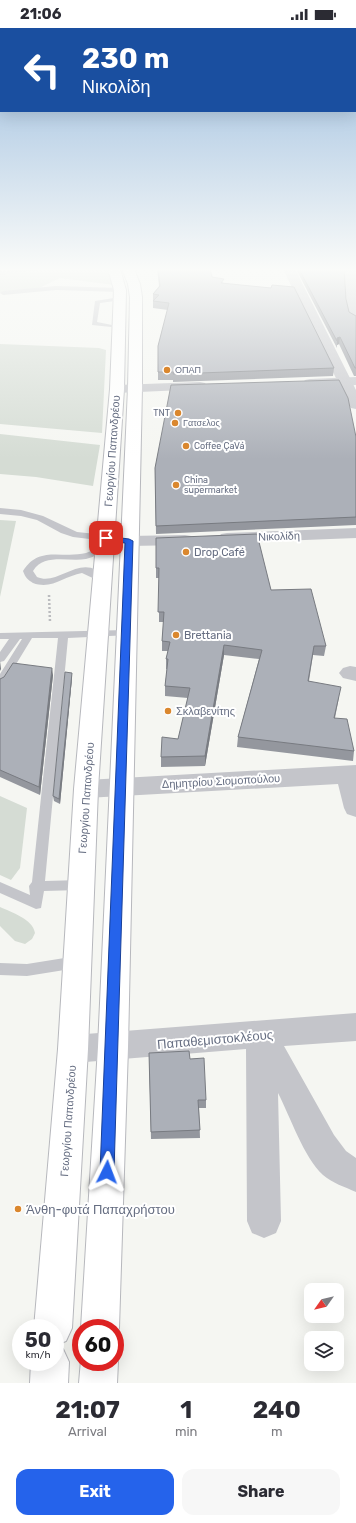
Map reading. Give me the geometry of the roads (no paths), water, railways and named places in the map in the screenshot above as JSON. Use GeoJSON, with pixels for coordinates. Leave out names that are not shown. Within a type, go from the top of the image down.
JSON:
{"type":"FeatureCollection","features":[{"type":"Feature","properties":{"kind":"main road","name":"Γεωργίου Παπανδρέου"},"geometry":{"type":"LineString","coordinates":[[54,1319],[73,1050],[86,789],[117,389],[119,332]]}},
{"type":"Feature","properties":{"kind":"main road","name":"Γεωργίου Παπανδρέου"},"geometry":{"type":"LineString","coordinates":[[100,1319],[113,1047],[120,787],[135,388],[136,332]]}},
{"type":"Feature","properties":{"kind":"main road"},"geometry":{"type":"LineString","coordinates":[[49,1383],[50,1371]]}},
{"type":"Feature","properties":{"kind":"main road"},"geometry":{"type":"LineString","coordinates":[[98,1383],[99,1371]]}},
{"type":"Feature","properties":{"kind":"street"},"geometry":{"type":"LineString","coordinates":[[323,332],[350,381],[356,405]]}},
{"type":"Feature","properties":{"kind":"street"},"geometry":{"type":"LineString","coordinates":[[298,383],[350,381]]}},
{"type":"Feature","properties":{"kind":"street"},"geometry":{"type":"LineString","coordinates":[[117,389],[212,386]]}},
{"type":"Feature","properties":{"kind":"street","name":"Νικολίδη"},"geometry":{"type":"LineString","coordinates":[[105,542],[356,534]]}},
{"type":"Feature","properties":{"kind":"street"},"geometry":{"type":"LineString","coordinates":[[351,774],[356,808]]}},
{"type":"Feature","properties":{"kind":"street","name":"Δημητρίου Σιομοπούλου"},"geometry":{"type":"LineString","coordinates":[[86,789],[351,774]]}},
{"type":"Feature","properties":{"kind":"street","name":"Παπαθεμιστοκλέους"},"geometry":{"type":"LineString","coordinates":[[73,1050],[356,1027]]}},
{"type":"Feature","properties":{"kind":"street"},"geometry":{"type":"LineString","coordinates":[[261,1035],[294,1092],[322,1147],[334,1163],[344,1170],[356,1175]]}},
{"type":"Feature","properties":{"kind":"street"},"geometry":{"type":"LineString","coordinates":[[261,1035],[264,1221]]}},
{"type":"Feature","properties":{"kind":"lane"},"geometry":{"type":"LineString","coordinates":[[0,511],[21,512],[40,518],[70,533],[105,542],[98,552],[87,556],[44,558],[34,562],[29,567],[28,573],[32,578],[38,581],[49,582],[82,570],[89,571],[102,579]]}},
{"type":"Feature","properties":{"kind":"lane"},"geometry":{"type":"LineString","coordinates":[[0,636],[30,634],[126,633]]}},
{"type":"Feature","properties":{"kind":"lane"},"geometry":{"type":"LineString","coordinates":[[0,682],[30,634]]}},
{"type":"Feature","properties":{"kind":"lane"},"geometry":{"type":"LineString","coordinates":[[0,887],[36,904],[36,886],[63,634]]}},
{"type":"Feature","properties":{"kind":"lane"},"geometry":{"type":"LineString","coordinates":[[0,659],[17,635]]}},
{"type":"Feature","properties":{"kind":"lane"},"geometry":{"type":"LineString","coordinates":[[36,886],[81,885]]}},
{"type":"Feature","properties":{"kind":"lane"},"geometry":{"type":"LineString","coordinates":[[0,969],[27,970],[77,962]]}},
{"type":"Feature","properties":{"kind":"place","name":"ΟΠΑΠ"},"geometry":{"type":"Point","coordinates":[167,370]}},
{"type":"Feature","properties":{"kind":"place","name":"TNT"},"geometry":{"type":"Point","coordinates":[178,413]}},
{"type":"Feature","properties":{"kind":"place","name":"Γατσελος"},"geometry":{"type":"Point","coordinates":[175,423]}},
{"type":"Feature","properties":{"kind":"place","name":"Coffee ÇaVá"},"geometry":{"type":"Point","coordinates":[186,446]}},
{"type":"Feature","properties":{"kind":"place","name":"China supermarket"},"geometry":{"type":"Point","coordinates":[176,485]}},
{"type":"Feature","properties":{"kind":"place","name":"Drop Café"},"geometry":{"type":"Point","coordinates":[186,552]}},
{"type":"Feature","properties":{"kind":"place","name":"Brettania"},"geometry":{"type":"Point","coordinates":[176,635]}},
{"type":"Feature","properties":{"kind":"place","name":"Σκλαβενίτης"},"geometry":{"type":"Point","coordinates":[168,711]}},
{"type":"Feature","properties":{"kind":"place","name":"Άνθη-φυτά Παπαχρήστου"},"geometry":{"type":"Point","coordinates":[18,1209]}}]}
